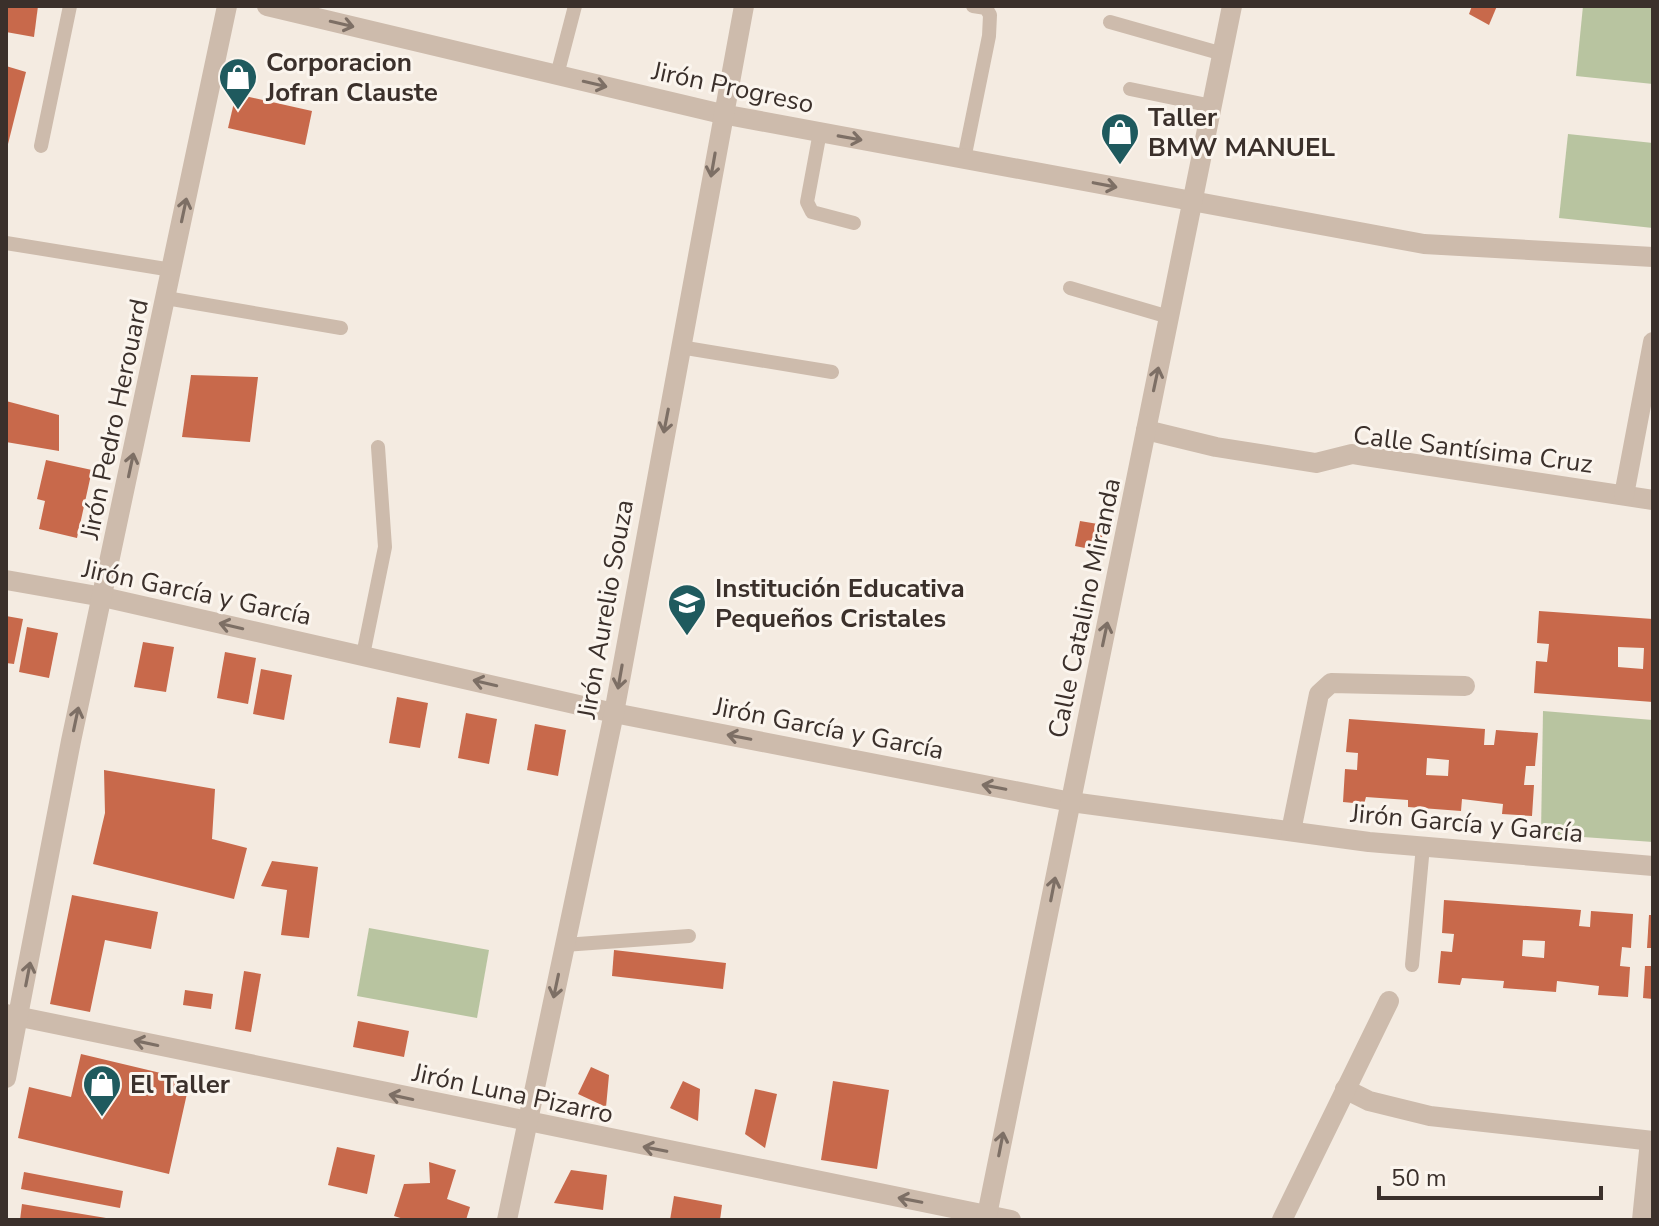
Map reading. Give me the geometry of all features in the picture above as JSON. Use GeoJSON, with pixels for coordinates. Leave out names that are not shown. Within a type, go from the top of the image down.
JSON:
{"type":"FeatureCollection","features":[{"type":"Feature","properties":{"kind":"street","name":"Jirón Pedro Herouard"},"geometry":{"type":"LineString","coordinates":[[6,1078],[13,1015],[227,6]]}},
{"type":"Feature","properties":{"kind":"street","name":"Jirón Progreso"},"geometry":{"type":"LineString","coordinates":[[267,6],[722,114],[1424,244],[1653,257]]}},
{"type":"Feature","properties":{"kind":"street","name":"Jirón Aurelio Souza"},"geometry":{"type":"LineString","coordinates":[[507,1220],[614,713],[744,6]]}},
{"type":"Feature","properties":{"kind":"street","name":"Calle Catalino Miranda"},"geometry":{"type":"LineString","coordinates":[[986,1217],[1232,6]]}},
{"type":"Feature","properties":{"kind":"street"},"geometry":{"type":"LineString","coordinates":[[1624,495],[1653,342]]}},
{"type":"Feature","properties":{"kind":"street","name":"Calle Santísima Cruz"},"geometry":{"type":"LineString","coordinates":[[1146,430],[1216,447],[1316,463],[1352,454],[1653,500]]}},
{"type":"Feature","properties":{"kind":"street","name":"Jirón García y García"},"geometry":{"type":"LineString","coordinates":[[6,580],[103,597],[614,713],[1071,802],[1423,846],[1653,866]]}},
{"type":"Feature","properties":{"kind":"street"},"geometry":{"type":"LineString","coordinates":[[1291,831],[1319,694],[1331,683],[1465,686]]}},
{"type":"Feature","properties":{"kind":"street"},"geometry":{"type":"LineString","coordinates":[[1282,1220],[1389,1001]]}},
{"type":"Feature","properties":{"kind":"street","name":"Jirón Luna Pizarro"},"geometry":{"type":"LineString","coordinates":[[13,1015],[526,1123],[1011,1220]]}},
{"type":"Feature","properties":{"kind":"street"},"geometry":{"type":"LineString","coordinates":[[1345,1089],[1369,1101],[1430,1116],[1652,1141],[1642,1220]]}},
{"type":"Feature","properties":{"kind":"lane"},"geometry":{"type":"LineString","coordinates":[[41,146],[70,6]]}},
{"type":"Feature","properties":{"kind":"lane"},"geometry":{"type":"LineString","coordinates":[[557,75],[575,6]]}},
{"type":"Feature","properties":{"kind":"lane"},"geometry":{"type":"LineString","coordinates":[[964,159],[989,36],[990,15],[986,8],[973,6]]}},
{"type":"Feature","properties":{"kind":"lane"},"geometry":{"type":"LineString","coordinates":[[1110,22],[1223,54]]}},
{"type":"Feature","properties":{"kind":"lane"},"geometry":{"type":"LineString","coordinates":[[1130,89],[1212,106]]}},
{"type":"Feature","properties":{"kind":"lane"},"geometry":{"type":"LineString","coordinates":[[820,132],[807,202],[812,212],[854,223]]}},
{"type":"Feature","properties":{"kind":"lane"},"geometry":{"type":"LineString","coordinates":[[6,243],[172,270]]}},
{"type":"Feature","properties":{"kind":"lane"},"geometry":{"type":"LineString","coordinates":[[1070,288],[1169,317]]}},
{"type":"Feature","properties":{"kind":"lane"},"geometry":{"type":"LineString","coordinates":[[166,298],[341,328]]}},
{"type":"Feature","properties":{"kind":"lane"},"geometry":{"type":"LineString","coordinates":[[680,347],[832,372]]}},
{"type":"Feature","properties":{"kind":"lane"},"geometry":{"type":"LineString","coordinates":[[363,655],[385,547],[378,447]]}},
{"type":"Feature","properties":{"kind":"lane"},"geometry":{"type":"LineString","coordinates":[[1412,965],[1423,846]]}},
{"type":"Feature","properties":{"kind":"lane"},"geometry":{"type":"LineString","coordinates":[[564,945],[689,936]]}},
{"type":"Feature","properties":{"kind":"green space"},"geometry":{"type":"Polygon","coordinates":[[[1583,6],[1653,6],[1653,84],[1576,76],[1583,6]]]}},
{"type":"Feature","properties":{"kind":"green space"},"geometry":{"type":"Polygon","coordinates":[[[1568,134],[1653,143],[1653,228],[1559,218],[1568,134]]]}},
{"type":"Feature","properties":{"kind":"green space"},"geometry":{"type":"Polygon","coordinates":[[[1543,711],[1653,720],[1653,842],[1541,834],[1543,711]]]}},
{"type":"Feature","properties":{"kind":"green space"},"geometry":{"type":"Polygon","coordinates":[[[369,928],[489,950],[477,1018],[357,996],[369,928]]]}},
{"type":"Feature","properties":{"kind":"building"},"geometry":{"type":"Polygon","coordinates":[[[6,6],[38,6],[34,37],[6,32],[6,6]]]}},
{"type":"Feature","properties":{"kind":"building"},"geometry":{"type":"Polygon","coordinates":[[[1472,6],[1497,6],[1489,25],[1469,14],[1472,6]]]}},
{"type":"Feature","properties":{"kind":"building"},"geometry":{"type":"Polygon","coordinates":[[[6,66],[26,72],[7,148],[6,147],[6,66]]]}},
{"type":"Feature","properties":{"kind":"building"},"geometry":{"type":"Polygon","coordinates":[[[236,94],[312,111],[305,145],[228,128],[236,94]]]}},
{"type":"Feature","properties":{"kind":"building"},"geometry":{"type":"Polygon","coordinates":[[[191,375],[258,377],[250,442],[182,437],[191,375]]]}},
{"type":"Feature","properties":{"kind":"building"},"geometry":{"type":"Polygon","coordinates":[[[6,401],[59,415],[59,451],[6,442],[6,401]]]}},
{"type":"Feature","properties":{"kind":"building"},"geometry":{"type":"Polygon","coordinates":[[[46,460],[92,470],[77,538],[39,529],[45,501],[37,499],[46,460]]]}},
{"type":"Feature","properties":{"kind":"building"},"geometry":{"type":"Polygon","coordinates":[[[1080,521],[1104,525],[1100,551],[1075,546],[1080,521]]]}},
{"type":"Feature","properties":{"kind":"building"},"geometry":{"type":"Polygon","coordinates":[[[1539,611],[1653,619],[1653,702],[1534,693],[1536,661],[1547,662],[1549,644],[1537,643],[1539,611]],[[1618,647],[1618,667],[1643,669],[1644,648],[1618,647]]]}},
{"type":"Feature","properties":{"kind":"building"},"geometry":{"type":"Polygon","coordinates":[[[6,616],[23,619],[14,664],[6,663],[6,616]]]}},
{"type":"Feature","properties":{"kind":"building"},"geometry":{"type":"Polygon","coordinates":[[[27,627],[58,633],[49,678],[19,672],[27,627]]]}},
{"type":"Feature","properties":{"kind":"building"},"geometry":{"type":"Polygon","coordinates":[[[143,642],[174,647],[166,692],[134,687],[143,642]]]}},
{"type":"Feature","properties":{"kind":"building"},"geometry":{"type":"Polygon","coordinates":[[[225,652],[256,658],[248,704],[217,698],[225,652]]]}},
{"type":"Feature","properties":{"kind":"building"},"geometry":{"type":"Polygon","coordinates":[[[261,669],[292,675],[284,720],[253,714],[261,669]]]}},
{"type":"Feature","properties":{"kind":"building"},"geometry":{"type":"Polygon","coordinates":[[[397,697],[428,703],[420,748],[389,743],[397,697]]]}},
{"type":"Feature","properties":{"kind":"building"},"geometry":{"type":"Polygon","coordinates":[[[466,713],[497,719],[489,764],[458,758],[466,713]]]}},
{"type":"Feature","properties":{"kind":"building"},"geometry":{"type":"Polygon","coordinates":[[[1349,719],[1485,729],[1484,745],[1494,745],[1496,730],[1538,733],[1535,766],[1526,766],[1524,785],[1534,785],[1532,816],[1502,814],[1503,804],[1462,799],[1461,811],[1408,807],[1408,800],[1366,797],[1364,804],[1343,802],[1345,769],[1357,770],[1358,753],[1346,752],[1349,719]],[[1427,758],[1426,775],[1448,776],[1449,760],[1427,758]]]}},
{"type":"Feature","properties":{"kind":"building"},"geometry":{"type":"Polygon","coordinates":[[[535,724],[566,730],[558,776],[527,770],[535,724]]]}},
{"type":"Feature","properties":{"kind":"building"},"geometry":{"type":"Polygon","coordinates":[[[104,770],[215,789],[212,839],[247,848],[234,899],[93,864],[105,813],[104,770]]]}},
{"type":"Feature","properties":{"kind":"building"},"geometry":{"type":"Polygon","coordinates":[[[272,861],[318,867],[309,938],[281,935],[287,890],[261,886],[272,861]]]}},
{"type":"Feature","properties":{"kind":"building"},"geometry":{"type":"Polygon","coordinates":[[[72,895],[158,912],[151,949],[105,940],[90,1012],[50,1004],[72,895]]]}},
{"type":"Feature","properties":{"kind":"building"},"geometry":{"type":"Polygon","coordinates":[[[1444,900],[1581,910],[1579,926],[1590,927],[1591,911],[1633,914],[1631,948],[1622,947],[1620,966],[1630,967],[1628,997],[1598,995],[1599,986],[1557,981],[1556,992],[1503,988],[1504,981],[1462,978],[1460,985],[1438,983],[1441,951],[1452,952],[1454,934],[1442,933],[1444,900]],[[1523,940],[1522,956],[1544,958],[1545,941],[1523,940]]]}},
{"type":"Feature","properties":{"kind":"building"},"geometry":{"type":"Polygon","coordinates":[[[1649,915],[1653,915],[1653,948],[1647,948],[1649,915]]]}},
{"type":"Feature","properties":{"kind":"building"},"geometry":{"type":"Polygon","coordinates":[[[614,950],[726,963],[723,989],[612,976],[614,950]]]}},
{"type":"Feature","properties":{"kind":"building"},"geometry":{"type":"Polygon","coordinates":[[[1645,966],[1653,966],[1653,999],[1643,998],[1645,966]]]}},
{"type":"Feature","properties":{"kind":"building"},"geometry":{"type":"Polygon","coordinates":[[[244,971],[261,974],[251,1032],[235,1029],[244,971]]]}},
{"type":"Feature","properties":{"kind":"building"},"geometry":{"type":"Polygon","coordinates":[[[185,990],[213,994],[211,1009],[183,1005],[185,990]]]}},
{"type":"Feature","properties":{"kind":"building"},"geometry":{"type":"Polygon","coordinates":[[[358,1021],[409,1031],[404,1057],[353,1047],[358,1021]]]}},
{"type":"Feature","properties":{"kind":"building","name":"El Taller"},"geometry":{"type":"Polygon","coordinates":[[[81,1054],[190,1080],[169,1174],[18,1138],[29,1087],[71,1097],[81,1054]]]}},
{"type":"Feature","properties":{"kind":"building"},"geometry":{"type":"Polygon","coordinates":[[[591,1067],[609,1075],[606,1107],[578,1094],[591,1067]]]}},
{"type":"Feature","properties":{"kind":"building"},"geometry":{"type":"Polygon","coordinates":[[[683,1081],[700,1089],[698,1121],[670,1108],[683,1081]]]}},
{"type":"Feature","properties":{"kind":"building"},"geometry":{"type":"Polygon","coordinates":[[[833,1081],[889,1090],[877,1169],[821,1160],[833,1081]]]}},
{"type":"Feature","properties":{"kind":"building"},"geometry":{"type":"Polygon","coordinates":[[[755,1089],[777,1094],[765,1148],[745,1134],[755,1089]]]}},
{"type":"Feature","properties":{"kind":"building"},"geometry":{"type":"Polygon","coordinates":[[[337,1147],[375,1155],[367,1194],[328,1185],[337,1147]]]}},
{"type":"Feature","properties":{"kind":"building"},"geometry":{"type":"Polygon","coordinates":[[[429,1162],[456,1170],[447,1199],[470,1207],[466,1220],[407,1220],[394,1216],[404,1184],[430,1183],[429,1162]]]}},
{"type":"Feature","properties":{"kind":"building"},"geometry":{"type":"Polygon","coordinates":[[[571,1170],[607,1175],[603,1210],[554,1203],[571,1170]]]}},
{"type":"Feature","properties":{"kind":"building"},"geometry":{"type":"Polygon","coordinates":[[[24,1172],[123,1191],[120,1208],[21,1189],[24,1172]]]}},
{"type":"Feature","properties":{"kind":"building"},"geometry":{"type":"Polygon","coordinates":[[[674,1196],[722,1205],[720,1220],[670,1220],[674,1196]]]}},
{"type":"Feature","properties":{"kind":"building"},"geometry":{"type":"Polygon","coordinates":[[[22,1204],[106,1218],[20,1220],[22,1204]]]}},
{"type":"Feature","properties":{"kind":"place","name":"Corporacion Jofran Clauste"},"geometry":{"type":"Point","coordinates":[238,111]}},
{"type":"Feature","properties":{"kind":"place","name":"Taller BMW MANUEL"},"geometry":{"type":"Point","coordinates":[1120,166]}},
{"type":"Feature","properties":{"kind":"place","name":"Institución Educativa Pequeños Cristales"},"geometry":{"type":"Point","coordinates":[687,637]}},
{"type":"Feature","properties":{"kind":"place","name":"El Taller"},"geometry":{"type":"Point","coordinates":[102,1118]}}]}
